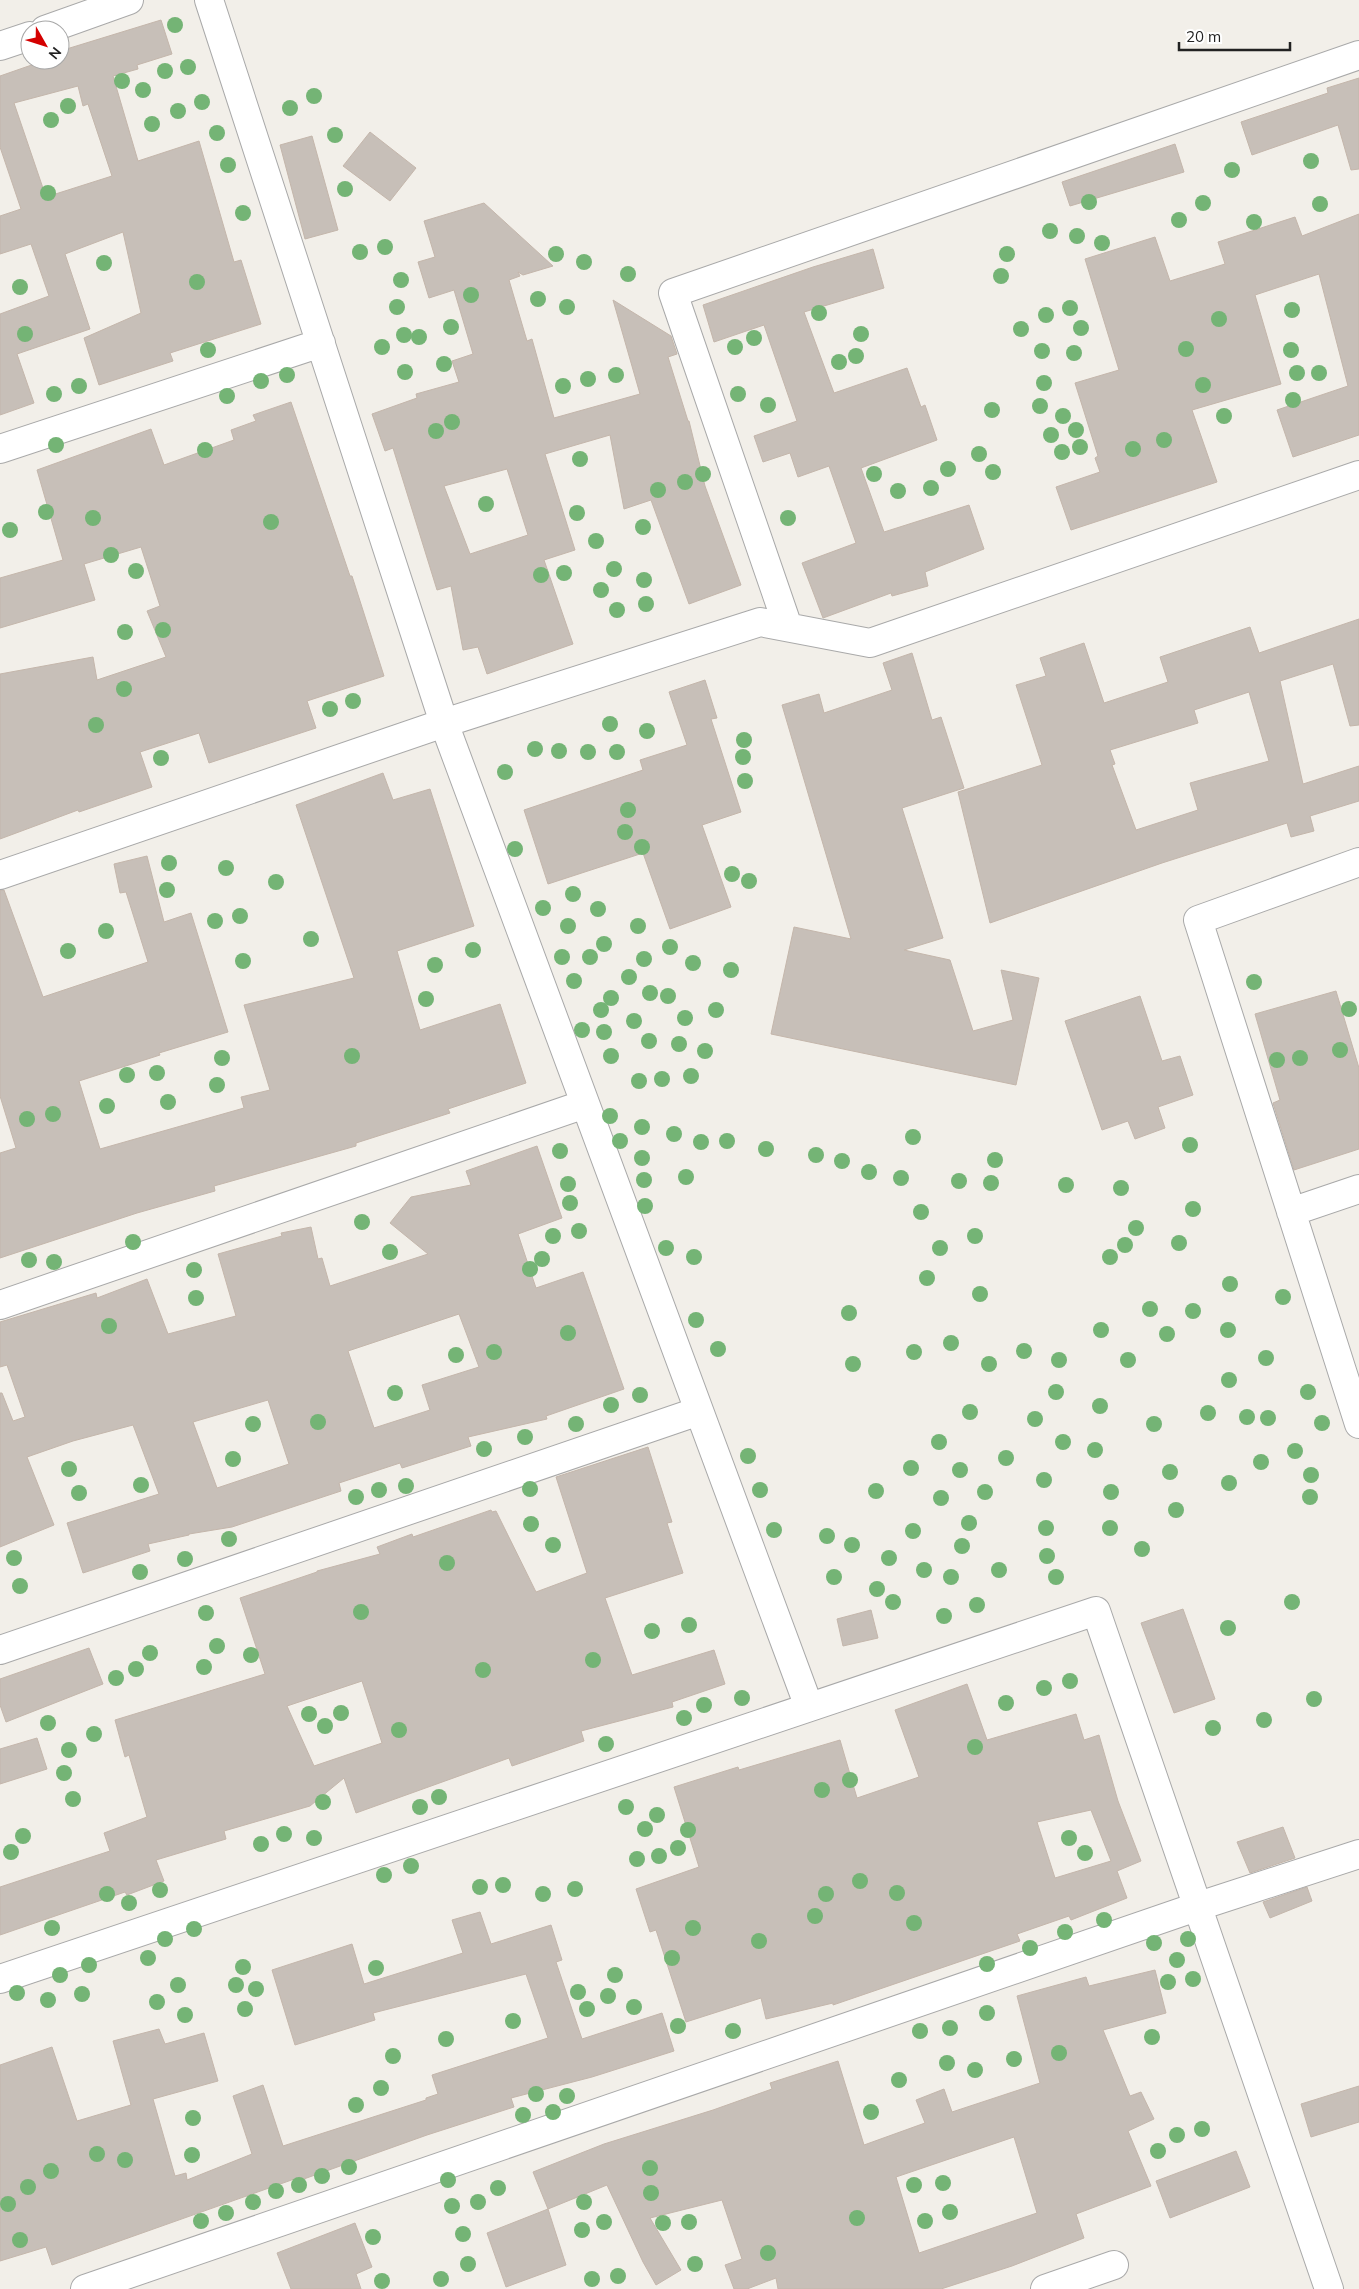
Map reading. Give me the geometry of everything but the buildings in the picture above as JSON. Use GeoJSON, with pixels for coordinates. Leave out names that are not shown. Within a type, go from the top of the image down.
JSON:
{"type":"FeatureCollection","features":[{"type":"Feature","properties":{"kind":"street"},"geometry":{"type":"LineString","coordinates":[[70,21],[129,0]]}},
{"type":"Feature","properties":{"kind":"street"},"geometry":{"type":"LineString","coordinates":[[209,0],[444,723],[809,1707]]}},
{"type":"Feature","properties":{"kind":"street"},"geometry":{"type":"LineString","coordinates":[[0,46],[20,39]]}},
{"type":"Feature","properties":{"kind":"street"},"geometry":{"type":"LineString","coordinates":[[788,627],[673,293],[1359,55]]}},
{"type":"Feature","properties":{"kind":"street"},"geometry":{"type":"LineString","coordinates":[[0,449],[321,343]]}},
{"type":"Feature","properties":{"kind":"street"},"geometry":{"type":"LineString","coordinates":[[0,874],[444,723],[760,622],[870,643],[1359,476]]}},
{"type":"Feature","properties":{"kind":"street"},"geometry":{"type":"LineString","coordinates":[[1359,862],[1198,920],[1359,1424]]}},
{"type":"Feature","properties":{"kind":"street"},"geometry":{"type":"LineString","coordinates":[[0,1305],[585,1104]]}},
{"type":"Feature","properties":{"kind":"street"},"geometry":{"type":"LineString","coordinates":[[1292,1212],[1359,1189]]}},
{"type":"Feature","properties":{"kind":"street"},"geometry":{"type":"LineString","coordinates":[[0,1650],[699,1411]]}},
{"type":"Feature","properties":{"kind":"street"},"geometry":{"type":"LineString","coordinates":[[0,1979],[1096,1611],[1199,1906],[1329,2289]]}},
{"type":"Feature","properties":{"kind":"street"},"geometry":{"type":"LineString","coordinates":[[85,2289],[1199,1906],[1359,1854]]}},
{"type":"Feature","properties":{"kind":"street"},"geometry":{"type":"LineString","coordinates":[[1045,2289],[1114,2265]]}}]}
